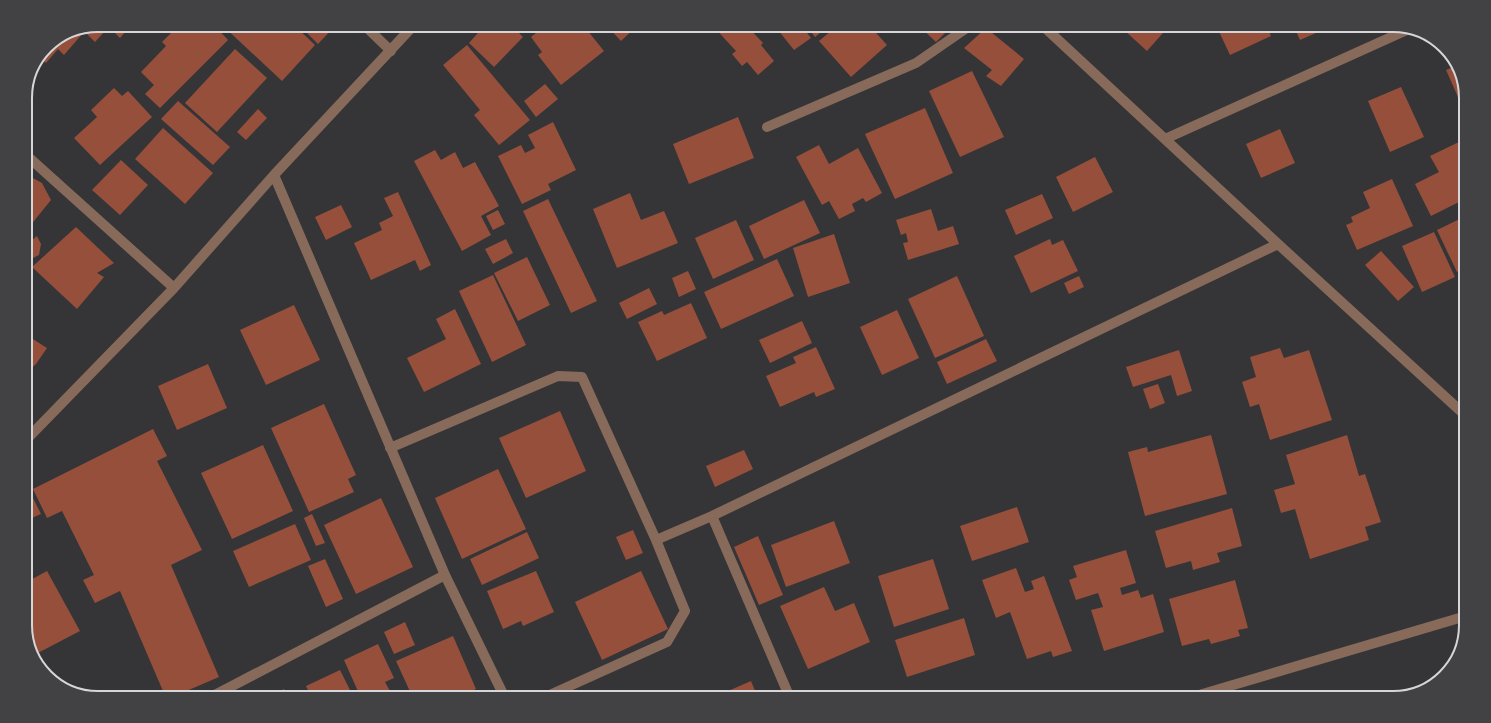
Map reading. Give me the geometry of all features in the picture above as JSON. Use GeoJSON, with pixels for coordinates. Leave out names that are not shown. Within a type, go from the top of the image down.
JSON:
{"type":"FeatureCollection","features":[{"type":"Feature","properties":{"kind":"street"},"geometry":{"type":"LineString","coordinates":[[371,32],[391,51]]}},
{"type":"Feature","properties":{"kind":"street"},"geometry":{"type":"LineString","coordinates":[[32,434],[174,288],[274,175],[408,32]]}},
{"type":"Feature","properties":{"kind":"street"},"geometry":{"type":"LineString","coordinates":[[767,126],[916,62],[961,32]]}},
{"type":"Feature","properties":{"kind":"street"},"geometry":{"type":"LineString","coordinates":[[1050,32],[1278,244],[1459,406]]}},
{"type":"Feature","properties":{"kind":"street"},"geometry":{"type":"LineString","coordinates":[[1165,139],[1400,33]]}},
{"type":"Feature","properties":{"kind":"street"},"geometry":{"type":"LineString","coordinates":[[32,160],[174,288]]}},
{"type":"Feature","properties":{"kind":"street"},"geometry":{"type":"LineString","coordinates":[[274,175],[445,575],[502,691]]}},
{"type":"Feature","properties":{"kind":"street"},"geometry":{"type":"LineString","coordinates":[[656,540],[712,516],[1278,244]]}},
{"type":"Feature","properties":{"kind":"street"},"geometry":{"type":"LineString","coordinates":[[390,448],[558,376],[582,378],[656,540],[684,611],[667,642],[558,691]]}},
{"type":"Feature","properties":{"kind":"street"},"geometry":{"type":"LineString","coordinates":[[712,516],[787,691]]}},
{"type":"Feature","properties":{"kind":"street"},"geometry":{"type":"LineString","coordinates":[[222,691],[445,575]]}},
{"type":"Feature","properties":{"kind":"street"},"geometry":{"type":"LineString","coordinates":[[1213,691],[1459,618]]}},
{"type":"Feature","properties":{"kind":"building"},"geometry":{"type":"Polygon","coordinates":[[[104,32],[95,42],[86,33],[104,32]]]}},
{"type":"Feature","properties":{"kind":"building"},"geometry":{"type":"Polygon","coordinates":[[[114,32],[125,32],[120,38],[114,32]]]}},
{"type":"Feature","properties":{"kind":"building"},"geometry":{"type":"Polygon","coordinates":[[[172,32],[221,32],[228,40],[160,108],[145,94],[154,85],[141,72],[166,46],[162,42],[172,32]]]}},
{"type":"Feature","properties":{"kind":"building"},"geometry":{"type":"Polygon","coordinates":[[[230,32],[301,32],[315,45],[282,81],[230,32]]]}},
{"type":"Feature","properties":{"kind":"building"},"geometry":{"type":"Polygon","coordinates":[[[306,32],[329,32],[318,44],[306,32]]]}},
{"type":"Feature","properties":{"kind":"building"},"geometry":{"type":"Polygon","coordinates":[[[479,32],[518,32],[523,37],[494,67],[469,43],[479,32]]]}},
{"type":"Feature","properties":{"kind":"building"},"geometry":{"type":"Polygon","coordinates":[[[537,32],[589,32],[604,51],[561,85],[538,55],[542,52],[531,37],[537,32]]]}},
{"type":"Feature","properties":{"kind":"building"},"geometry":{"type":"Polygon","coordinates":[[[613,32],[631,32],[621,41],[613,32]]]}},
{"type":"Feature","properties":{"kind":"building"},"geometry":{"type":"Polygon","coordinates":[[[718,32],[753,32],[763,43],[761,45],[774,61],[758,75],[747,62],[742,66],[732,54],[736,51],[718,32]]]}},
{"type":"Feature","properties":{"kind":"building"},"geometry":{"type":"Polygon","coordinates":[[[780,32],[806,32],[811,38],[794,50],[780,32]]]}},
{"type":"Feature","properties":{"kind":"building"},"geometry":{"type":"Polygon","coordinates":[[[811,32],[821,32],[815,37],[811,32]]]}},
{"type":"Feature","properties":{"kind":"building"},"geometry":{"type":"Polygon","coordinates":[[[830,32],[875,32],[887,45],[851,77],[819,41],[830,32]]]}},
{"type":"Feature","properties":{"kind":"building"},"geometry":{"type":"Polygon","coordinates":[[[925,32],[946,32],[936,42],[925,32]]]}},
{"type":"Feature","properties":{"kind":"building"},"geometry":{"type":"Polygon","coordinates":[[[982,32],[991,32],[1024,59],[1001,86],[986,76],[992,70],[964,48],[982,32]]]}},
{"type":"Feature","properties":{"kind":"building"},"geometry":{"type":"Polygon","coordinates":[[[1126,32],[1164,32],[1147,51],[1126,32]]]}},
{"type":"Feature","properties":{"kind":"building"},"geometry":{"type":"Polygon","coordinates":[[[1219,32],[1269,32],[1271,36],[1230,55],[1219,32]]]}},
{"type":"Feature","properties":{"kind":"building"},"geometry":{"type":"Polygon","coordinates":[[[1296,32],[1318,32],[1300,40],[1296,32]]]}},
{"type":"Feature","properties":{"kind":"building"},"geometry":{"type":"Polygon","coordinates":[[[82,34],[64,55],[58,49],[46,63],[44,61],[54,48],[77,35],[82,34]]]}},
{"type":"Feature","properties":{"kind":"building"},"geometry":{"type":"Polygon","coordinates":[[[467,45],[530,120],[499,145],[474,115],[480,110],[443,65],[467,45]]]}},
{"type":"Feature","properties":{"kind":"building"},"geometry":{"type":"Polygon","coordinates":[[[235,49],[267,78],[217,132],[185,103],[235,49]]]}},
{"type":"Feature","properties":{"kind":"building"},"geometry":{"type":"Polygon","coordinates":[[[1451,68],[1456,77],[1459,99],[1446,70],[1451,68]]]}},
{"type":"Feature","properties":{"kind":"building"},"geometry":{"type":"Polygon","coordinates":[[[972,71],[1004,137],[960,157],[929,91],[972,71]]]}},
{"type":"Feature","properties":{"kind":"building"},"geometry":{"type":"Polygon","coordinates":[[[545,84],[558,99],[536,117],[524,101],[545,84]]]}},
{"type":"Feature","properties":{"kind":"building"},"geometry":{"type":"Polygon","coordinates":[[[1401,87],[1424,137],[1390,152],[1368,101],[1401,87]]]}},
{"type":"Feature","properties":{"kind":"building"},"geometry":{"type":"Polygon","coordinates":[[[114,88],[122,96],[128,91],[152,117],[100,165],[74,138],[97,117],[91,110],[114,88]]]}},
{"type":"Feature","properties":{"kind":"building"},"geometry":{"type":"Polygon","coordinates":[[[178,101],[230,147],[213,165],[161,119],[178,101]]]}},
{"type":"Feature","properties":{"kind":"building"},"geometry":{"type":"Polygon","coordinates":[[[925,108],[953,173],[895,199],[865,134],[925,108]]]}},
{"type":"Feature","properties":{"kind":"building"},"geometry":{"type":"Polygon","coordinates":[[[258,109],[267,118],[246,140],[237,132],[258,109]]]}},
{"type":"Feature","properties":{"kind":"building"},"geometry":{"type":"Polygon","coordinates":[[[738,117],[754,158],[689,184],[673,144],[738,117]]]}},
{"type":"Feature","properties":{"kind":"building"},"geometry":{"type":"Polygon","coordinates":[[[553,122],[576,170],[548,184],[551,190],[522,204],[498,156],[521,145],[525,153],[535,148],[528,135],[553,122]]]}},
{"type":"Feature","properties":{"kind":"building"},"geometry":{"type":"Polygon","coordinates":[[[163,128],[213,173],[185,204],[135,159],[163,128]]]}},
{"type":"Feature","properties":{"kind":"building"},"geometry":{"type":"Polygon","coordinates":[[[1280,129],[1295,163],[1261,178],[1246,144],[1280,129]]]}},
{"type":"Feature","properties":{"kind":"building"},"geometry":{"type":"Polygon","coordinates":[[[1459,142],[1459,202],[1431,216],[1415,184],[1439,172],[1430,156],[1459,142]]]}},
{"type":"Feature","properties":{"kind":"building"},"geometry":{"type":"Polygon","coordinates":[[[819,145],[829,164],[858,148],[882,193],[866,202],[863,198],[852,204],[855,211],[839,219],[829,201],[822,205],[796,157],[819,145]]]}},
{"type":"Feature","properties":{"kind":"building"},"geometry":{"type":"Polygon","coordinates":[[[435,150],[441,160],[455,152],[463,168],[475,162],[499,206],[481,216],[491,235],[462,251],[414,161],[435,150]]]}},
{"type":"Feature","properties":{"kind":"building"},"geometry":{"type":"Polygon","coordinates":[[[1095,157],[1113,192],[1073,212],[1056,177],[1095,157]]]}},
{"type":"Feature","properties":{"kind":"building"},"geometry":{"type":"Polygon","coordinates":[[[121,160],[148,185],[120,215],[92,190],[121,160]]]}},
{"type":"Feature","properties":{"kind":"building"},"geometry":{"type":"Polygon","coordinates":[[[32,178],[42,183],[51,200],[32,223],[32,178]]]}},
{"type":"Feature","properties":{"kind":"building"},"geometry":{"type":"Polygon","coordinates":[[[1392,179],[1413,226],[1357,250],[1346,225],[1353,222],[1351,217],[1370,208],[1363,192],[1392,179]]]}},
{"type":"Feature","properties":{"kind":"building"},"geometry":{"type":"Polygon","coordinates":[[[398,192],[431,265],[420,271],[415,260],[371,280],[354,243],[382,230],[379,223],[393,216],[384,198],[398,192]]]}},
{"type":"Feature","properties":{"kind":"building"},"geometry":{"type":"Polygon","coordinates":[[[630,193],[641,220],[664,211],[678,243],[617,268],[593,209],[630,193]]]}},
{"type":"Feature","properties":{"kind":"building"},"geometry":{"type":"Polygon","coordinates":[[[1042,194],[1053,218],[1016,235],[1005,210],[1042,194]]]}},
{"type":"Feature","properties":{"kind":"building"},"geometry":{"type":"Polygon","coordinates":[[[548,199],[597,301],[571,313],[523,211],[548,199]]]}},
{"type":"Feature","properties":{"kind":"building"},"geometry":{"type":"Polygon","coordinates":[[[804,200],[820,233],[764,259],[749,226],[804,200]]]}},
{"type":"Feature","properties":{"kind":"building"},"geometry":{"type":"Polygon","coordinates":[[[341,205],[352,227],[326,240],[315,217],[341,205]]]}},
{"type":"Feature","properties":{"kind":"building"},"geometry":{"type":"Polygon","coordinates":[[[931,209],[938,231],[953,226],[959,244],[908,260],[903,243],[908,242],[906,233],[901,235],[896,220],[931,209]]]}},
{"type":"Feature","properties":{"kind":"building"},"geometry":{"type":"Polygon","coordinates":[[[498,210],[505,224],[493,230],[486,216],[498,210]]]}},
{"type":"Feature","properties":{"kind":"building"},"geometry":{"type":"Polygon","coordinates":[[[1459,219],[1459,271],[1457,272],[1437,230],[1459,219]]]}},
{"type":"Feature","properties":{"kind":"building"},"geometry":{"type":"Polygon","coordinates":[[[736,220],[754,260],[713,279],[695,238],[736,220]]]}},
{"type":"Feature","properties":{"kind":"building"},"geometry":{"type":"Polygon","coordinates":[[[76,227],[114,263],[97,273],[104,277],[77,309],[32,267],[76,227]]]}},
{"type":"Feature","properties":{"kind":"building"},"geometry":{"type":"Polygon","coordinates":[[[1434,232],[1455,277],[1422,292],[1402,246],[1434,232]]]}},
{"type":"Feature","properties":{"kind":"building"},"geometry":{"type":"Polygon","coordinates":[[[834,234],[850,283],[808,297],[793,248],[834,234]]]}},
{"type":"Feature","properties":{"kind":"building"},"geometry":{"type":"Polygon","coordinates":[[[37,236],[41,244],[39,255],[32,258],[32,240],[37,236]]]}},
{"type":"Feature","properties":{"kind":"building"},"geometry":{"type":"Polygon","coordinates":[[[506,239],[513,253],[493,264],[485,249],[506,239]]]}},
{"type":"Feature","properties":{"kind":"building"},"geometry":{"type":"Polygon","coordinates":[[[1050,239],[1052,245],[1063,240],[1078,271],[1031,293],[1014,256],[1050,239]]]}},
{"type":"Feature","properties":{"kind":"building"},"geometry":{"type":"Polygon","coordinates":[[[1381,251],[1414,287],[1398,301],[1365,265],[1381,251]]]}},
{"type":"Feature","properties":{"kind":"building"},"geometry":{"type":"Polygon","coordinates":[[[527,257],[550,305],[518,321],[494,273],[527,257]]]}},
{"type":"Feature","properties":{"kind":"building"},"geometry":{"type":"Polygon","coordinates":[[[777,259],[794,296],[721,329],[704,292],[777,259]]]}},
{"type":"Feature","properties":{"kind":"building"},"geometry":{"type":"Polygon","coordinates":[[[688,271],[696,289],[679,297],[672,278],[688,271]]]}},
{"type":"Feature","properties":{"kind":"building"},"geometry":{"type":"Polygon","coordinates":[[[493,275],[526,345],[492,362],[459,291],[493,275]]]}},
{"type":"Feature","properties":{"kind":"building"},"geometry":{"type":"Polygon","coordinates":[[[957,276],[984,336],[935,358],[908,299],[957,276]]]}},
{"type":"Feature","properties":{"kind":"building"},"geometry":{"type":"Polygon","coordinates":[[[1079,276],[1084,287],[1069,294],[1064,283],[1079,276]]]}},
{"type":"Feature","properties":{"kind":"building"},"geometry":{"type":"Polygon","coordinates":[[[649,288],[657,304],[627,319],[619,303],[649,288]]]}},
{"type":"Feature","properties":{"kind":"building"},"geometry":{"type":"Polygon","coordinates":[[[691,303],[707,338],[657,361],[638,322],[662,311],[664,315],[691,303]]]}},
{"type":"Feature","properties":{"kind":"building"},"geometry":{"type":"Polygon","coordinates":[[[294,305],[320,360],[266,385],[240,330],[294,305]]]}},
{"type":"Feature","properties":{"kind":"building"},"geometry":{"type":"Polygon","coordinates":[[[455,309],[481,364],[424,392],[407,358],[446,339],[436,319],[455,309]]]}},
{"type":"Feature","properties":{"kind":"building"},"geometry":{"type":"Polygon","coordinates":[[[897,310],[919,358],[882,375],[860,327],[897,310]]]}},
{"type":"Feature","properties":{"kind":"building"},"geometry":{"type":"Polygon","coordinates":[[[802,321],[812,343],[770,363],[759,340],[802,321]]]}},
{"type":"Feature","properties":{"kind":"building"},"geometry":{"type":"Polygon","coordinates":[[[32,338],[47,348],[32,368],[32,338]]]}},
{"type":"Feature","properties":{"kind":"building"},"geometry":{"type":"Polygon","coordinates":[[[986,339],[997,361],[947,384],[937,362],[986,339]]]}},
{"type":"Feature","properties":{"kind":"building"},"geometry":{"type":"Polygon","coordinates":[[[816,347],[835,389],[816,397],[814,392],[780,407],[766,376],[796,363],[793,357],[816,347]]]}},
{"type":"Feature","properties":{"kind":"building"},"geometry":{"type":"Polygon","coordinates":[[[1280,348],[1284,358],[1309,350],[1332,420],[1270,440],[1259,404],[1250,407],[1242,382],[1256,377],[1250,357],[1280,348]]]}},
{"type":"Feature","properties":{"kind":"building"},"geometry":{"type":"Polygon","coordinates":[[[1179,350],[1192,391],[1177,396],[1171,375],[1133,387],[1126,367],[1179,350]]]}},
{"type":"Feature","properties":{"kind":"building"},"geometry":{"type":"Polygon","coordinates":[[[208,364],[227,408],[177,430],[158,386],[208,364]]]}},
{"type":"Feature","properties":{"kind":"building"},"geometry":{"type":"Polygon","coordinates":[[[1158,384],[1165,403],[1150,409],[1143,389],[1158,384]]]}},
{"type":"Feature","properties":{"kind":"building"},"geometry":{"type":"Polygon","coordinates":[[[324,404],[356,475],[348,479],[354,492],[309,512],[271,428],[324,404]]]}},
{"type":"Feature","properties":{"kind":"building"},"geometry":{"type":"Polygon","coordinates":[[[560,411],[586,471],[526,498],[499,438],[560,411]]]}},
{"type":"Feature","properties":{"kind":"building"},"geometry":{"type":"Polygon","coordinates":[[[153,429],[167,456],[157,461],[202,550],[171,565],[219,677],[186,691],[163,691],[120,591],[95,603],[83,580],[94,575],[62,511],[47,518],[33,489],[153,429]]]}},
{"type":"Feature","properties":{"kind":"building"},"geometry":{"type":"Polygon","coordinates":[[[1211,435],[1227,494],[1145,516],[1128,452],[1147,447],[1148,452],[1211,435]]]}},
{"type":"Feature","properties":{"kind":"building"},"geometry":{"type":"Polygon","coordinates":[[[1347,435],[1359,476],[1365,474],[1381,522],[1365,527],[1369,540],[1310,559],[1295,509],[1281,513],[1274,490],[1295,484],[1286,455],[1347,435]]]}},
{"type":"Feature","properties":{"kind":"building"},"geometry":{"type":"Polygon","coordinates":[[[263,445],[293,511],[232,539],[201,473],[263,445]]]}},
{"type":"Feature","properties":{"kind":"building"},"geometry":{"type":"Polygon","coordinates":[[[744,450],[753,469],[715,487],[706,466],[744,450]]]}},
{"type":"Feature","properties":{"kind":"building"},"geometry":{"type":"Polygon","coordinates":[[[498,469],[526,529],[462,559],[435,498],[498,469]]]}},
{"type":"Feature","properties":{"kind":"building"},"geometry":{"type":"Polygon","coordinates":[[[32,498],[41,514],[32,518],[32,498]]]}},
{"type":"Feature","properties":{"kind":"building"},"geometry":{"type":"Polygon","coordinates":[[[381,498],[413,567],[356,594],[324,525],[381,498]]]}},
{"type":"Feature","properties":{"kind":"building"},"geometry":{"type":"Polygon","coordinates":[[[1017,507],[1029,542],[972,561],[960,526],[1017,507]]]}},
{"type":"Feature","properties":{"kind":"building"},"geometry":{"type":"Polygon","coordinates":[[[1232,508],[1242,546],[1217,553],[1220,562],[1193,570],[1191,561],[1166,568],[1155,531],[1232,508]]]}},
{"type":"Feature","properties":{"kind":"building"},"geometry":{"type":"Polygon","coordinates":[[[312,514],[325,543],[316,546],[304,518],[312,514]]]}},
{"type":"Feature","properties":{"kind":"building"},"geometry":{"type":"Polygon","coordinates":[[[834,521],[850,563],[786,587],[771,545],[834,521]]]}},
{"type":"Feature","properties":{"kind":"building"},"geometry":{"type":"Polygon","coordinates":[[[295,524],[311,560],[249,587],[233,551],[295,524]]]}},
{"type":"Feature","properties":{"kind":"building"},"geometry":{"type":"Polygon","coordinates":[[[633,530],[643,553],[626,560],[616,537],[633,530]]]}},
{"type":"Feature","properties":{"kind":"building"},"geometry":{"type":"Polygon","coordinates":[[[527,532],[539,558],[482,585],[470,559],[527,532]]]}},
{"type":"Feature","properties":{"kind":"building"},"geometry":{"type":"Polygon","coordinates":[[[758,536],[783,595],[759,605],[734,547],[758,536]]]}},
{"type":"Feature","properties":{"kind":"building"},"geometry":{"type":"Polygon","coordinates":[[[1126,550],[1136,583],[1120,588],[1122,595],[1138,590],[1141,598],[1153,594],[1164,632],[1104,651],[1091,610],[1103,607],[1098,593],[1076,600],[1069,580],[1077,577],[1073,566],[1126,550]]]}},
{"type":"Feature","properties":{"kind":"building"},"geometry":{"type":"Polygon","coordinates":[[[325,559],[343,599],[326,607],[308,566],[325,559]]]}},
{"type":"Feature","properties":{"kind":"building"},"geometry":{"type":"Polygon","coordinates":[[[933,559],[949,609],[894,627],[878,576],[933,559]]]}},
{"type":"Feature","properties":{"kind":"building"},"geometry":{"type":"Polygon","coordinates":[[[1016,568],[1025,592],[1034,589],[1031,581],[1044,576],[1072,651],[1053,657],[1051,651],[1027,659],[1010,612],[996,618],[982,580],[1016,568]]]}},
{"type":"Feature","properties":{"kind":"building"},"geometry":{"type":"Polygon","coordinates":[[[47,571],[80,631],[38,653],[35,646],[32,629],[32,579],[47,571]]]}},
{"type":"Feature","properties":{"kind":"building"},"geometry":{"type":"Polygon","coordinates":[[[536,571],[554,612],[523,626],[521,621],[503,629],[487,591],[536,571]]]}},
{"type":"Feature","properties":{"kind":"building"},"geometry":{"type":"Polygon","coordinates":[[[641,571],[668,629],[602,660],[575,602],[641,571]]]}},
{"type":"Feature","properties":{"kind":"building"},"geometry":{"type":"Polygon","coordinates":[[[1235,580],[1248,628],[1238,630],[1240,636],[1211,644],[1209,639],[1182,646],[1169,599],[1235,580]]]}},
{"type":"Feature","properties":{"kind":"building"},"geometry":{"type":"Polygon","coordinates":[[[824,587],[835,611],[854,603],[870,642],[808,669],[780,606],[824,587]]]}},
{"type":"Feature","properties":{"kind":"building"},"geometry":{"type":"Polygon","coordinates":[[[964,618],[975,655],[907,677],[895,640],[964,618]]]}},
{"type":"Feature","properties":{"kind":"building"},"geometry":{"type":"Polygon","coordinates":[[[405,622],[415,645],[394,654],[384,632],[405,622]]]}},
{"type":"Feature","properties":{"kind":"building"},"geometry":{"type":"Polygon","coordinates":[[[453,636],[476,689],[471,691],[410,691],[396,661],[453,636]]]}},
{"type":"Feature","properties":{"kind":"building"},"geometry":{"type":"Polygon","coordinates":[[[378,644],[394,678],[385,682],[390,691],[358,691],[344,660],[378,644]]]}},
{"type":"Feature","properties":{"kind":"building"},"geometry":{"type":"Polygon","coordinates":[[[340,670],[350,691],[308,691],[306,686],[340,670]]]}},
{"type":"Feature","properties":{"kind":"building"},"geometry":{"type":"Polygon","coordinates":[[[751,681],[755,691],[728,691],[751,681]]]}}]}
